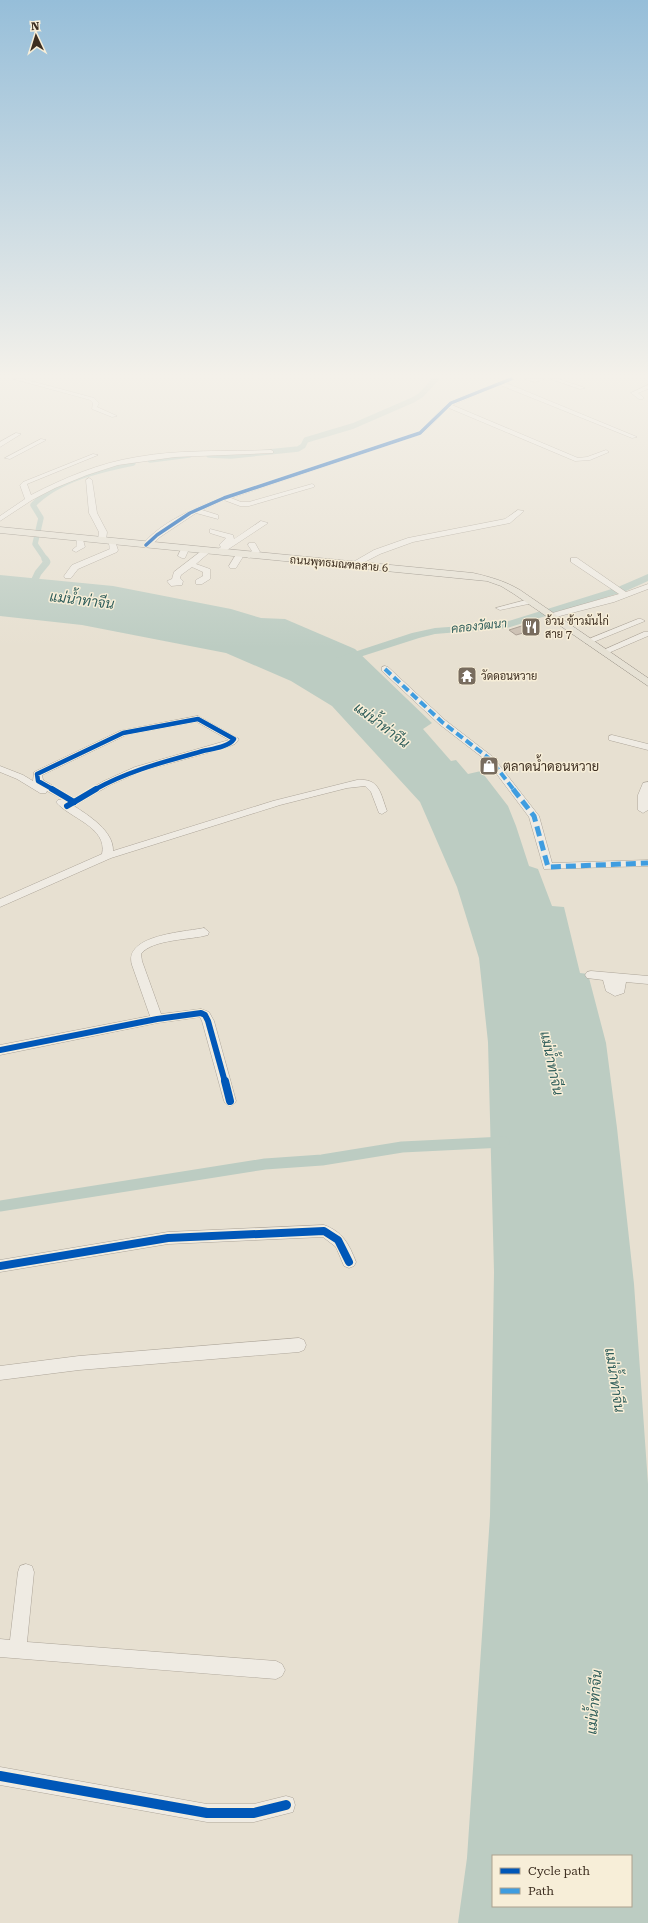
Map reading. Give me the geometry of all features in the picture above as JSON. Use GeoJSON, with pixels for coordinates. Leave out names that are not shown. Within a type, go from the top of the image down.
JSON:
{"type":"FeatureCollection","features":[{"type":"Feature","properties":{"kind":"main road","name":"ถนนพุทธมณฑลสาย 6"},"geometry":{"type":"LineString","coordinates":[[0,530],[146,545],[184,552],[213,552],[432,572],[489,579],[504,584],[530,601],[648,683]]}},
{"type":"Feature","properties":{"kind":"street"},"geometry":{"type":"LineString","coordinates":[[28,500],[22,485],[61,469]]}},
{"type":"Feature","properties":{"kind":"street"},"geometry":{"type":"LineString","coordinates":[[0,519],[28,500],[75,477],[102,469]]}},
{"type":"Feature","properties":{"kind":"street"},"geometry":{"type":"LineString","coordinates":[[146,545],[156,535],[195,510],[224,498],[312,469]]}},
{"type":"Feature","properties":{"kind":"street"},"geometry":{"type":"LineString","coordinates":[[68,576],[75,567],[114,550],[107,541],[93,513],[89,480]]}},
{"type":"Feature","properties":{"kind":"street"},"geometry":{"type":"LineString","coordinates":[[224,498],[240,504],[249,504],[312,486]]}},
{"type":"Feature","properties":{"kind":"street"},"geometry":{"type":"LineString","coordinates":[[195,510],[215,517]]}},
{"type":"Feature","properties":{"kind":"street"},"geometry":{"type":"LineString","coordinates":[[352,565],[377,552],[411,540],[507,521],[520,511]]}},
{"type":"Feature","properties":{"kind":"street"},"geometry":{"type":"LineString","coordinates":[[176,579],[177,574],[189,565],[264,522]]}},
{"type":"Feature","properties":{"kind":"street"},"geometry":{"type":"LineString","coordinates":[[213,531],[230,539],[213,552]]}},
{"type":"Feature","properties":{"kind":"street"},"geometry":{"type":"LineString","coordinates":[[76,550],[81,547],[79,538]]}},
{"type":"Feature","properties":{"kind":"street"},"geometry":{"type":"LineString","coordinates":[[233,566],[245,555],[256,552],[252,544]]}},
{"type":"Feature","properties":{"kind":"street"},"geometry":{"type":"LineString","coordinates":[[574,560],[621,591]]}},
{"type":"Feature","properties":{"kind":"street"},"geometry":{"type":"LineString","coordinates":[[172,571],[179,566],[189,565],[207,571],[207,577],[199,582]]}},
{"type":"Feature","properties":{"kind":"street"},"geometry":{"type":"LineString","coordinates":[[548,613],[621,591],[648,586]]}},
{"type":"Feature","properties":{"kind":"street"},"geometry":{"type":"LineString","coordinates":[[500,608],[530,601]]}},
{"type":"Feature","properties":{"kind":"street"},"geometry":{"type":"LineString","coordinates":[[588,641],[642,622]]}},
{"type":"Feature","properties":{"kind":"street"},"geometry":{"type":"LineString","coordinates":[[603,652],[647,634]]}},
{"type":"Feature","properties":{"kind":"street"},"geometry":{"type":"LineString","coordinates":[[385,669],[442,722],[490,759],[534,816],[548,867],[648,863]]}},
{"type":"Feature","properties":{"kind":"street"},"geometry":{"type":"LineString","coordinates":[[70,804],[136,770],[177,757],[214,748],[232,742],[234,739],[202,720],[193,719],[112,737],[37,774],[38,781],[70,804],[101,833],[109,846],[110,852],[107,856]]}},
{"type":"Feature","properties":{"kind":"street"},"geometry":{"type":"LineString","coordinates":[[612,738],[648,747]]}},
{"type":"Feature","properties":{"kind":"street"},"geometry":{"type":"LineString","coordinates":[[0,769],[70,804]]}},
{"type":"Feature","properties":{"kind":"street"},"geometry":{"type":"LineString","coordinates":[[0,903],[107,856],[270,804],[353,784],[368,784],[371,786],[375,790],[382,811]]}},
{"type":"Feature","properties":{"kind":"street"},"geometry":{"type":"LineString","coordinates":[[643,810],[643,795],[646,785],[648,785]]}},
{"type":"Feature","properties":{"kind":"street"},"geometry":{"type":"LineString","coordinates":[[157,1019],[145,982],[138,969],[136,955],[137,950],[144,944],[204,932]]}},
{"type":"Feature","properties":{"kind":"street"},"geometry":{"type":"LineString","coordinates":[[591,975],[608,977],[610,988],[614,992],[620,990],[620,978],[648,980]]}},
{"type":"Feature","properties":{"kind":"street"},"geometry":{"type":"LineString","coordinates":[[0,1050],[157,1019],[201,1013],[205,1015],[208,1021],[230,1101]]}},
{"type":"Feature","properties":{"kind":"street"},"geometry":{"type":"LineString","coordinates":[[0,1266],[168,1238],[324,1231],[336,1235],[341,1241],[349,1262]]}},
{"type":"Feature","properties":{"kind":"street"},"geometry":{"type":"LineString","coordinates":[[0,1373],[79,1363],[299,1345]]}},
{"type":"Feature","properties":{"kind":"street"},"geometry":{"type":"LineString","coordinates":[[18,1649],[26,1572]]}},
{"type":"Feature","properties":{"kind":"street"},"geometry":{"type":"LineString","coordinates":[[0,1648],[276,1670]]}},
{"type":"Feature","properties":{"kind":"street"},"geometry":{"type":"LineString","coordinates":[[0,1776],[208,1813],[254,1813],[286,1805]]}},
{"type":"Feature","properties":{"kind":"water","name":"แม่น้ำท่าจีน"},"geometry":{"type":"Polygon","coordinates":[[[0,575],[113,586],[231,609],[261,618],[285,619],[355,649],[432,723],[423,729],[451,761],[456,760],[468,774],[481,771],[508,806],[529,866],[538,869],[552,906],[564,907],[580,973],[588,974],[606,1043],[634,1284],[648,1484],[648,1923],[458,1923],[467,1858],[490,1516],[494,1272],[488,1042],[479,958],[457,887],[420,802],[332,706],[291,681],[226,653],[82,625],[0,616],[0,575]]]}},
{"type":"Feature","properties":{"kind":"building"},"geometry":{"type":"Polygon","coordinates":[[[531,623],[538,629],[516,635],[509,630],[531,623]]]}},
{"type":"Feature","properties":{"kind":"waterway"},"geometry":{"type":"LineString","coordinates":[[46,560],[35,544],[41,518],[33,505],[54,488],[80,477],[108,469]]}},
{"type":"Feature","properties":{"kind":"waterway"},"geometry":{"type":"LineString","coordinates":[[31,588],[38,573],[47,562],[45,559]]}},
{"type":"Feature","properties":{"kind":"waterway","name":"คลองวัฒนา"},"geometry":{"type":"LineString","coordinates":[[340,660],[416,635],[435,631],[503,626],[622,589],[648,577]]}},
{"type":"Feature","properties":{"kind":"waterway"},"geometry":{"type":"LineString","coordinates":[[0,1206],[265,1164],[322,1160],[402,1147],[504,1142]]}},
{"type":"Feature","properties":{"kind":"marked path"},"geometry":{"type":"LineString","coordinates":[[385,669],[442,722],[490,759],[534,816],[548,867],[648,863]]}},
{"type":"Feature","properties":{"kind":"cycle path"},"geometry":{"type":"LineString","coordinates":[[146,545],[157,535],[190,513],[224,498],[312,469]]}},
{"type":"Feature","properties":{"kind":"cycle path"},"geometry":{"type":"LineString","coordinates":[[67,806],[128,773],[159,762],[222,746],[232,742],[234,739],[198,719],[123,733],[37,774],[38,781],[74,802]]}},
{"type":"Feature","properties":{"kind":"cycle path"},"geometry":{"type":"LineString","coordinates":[[0,1050],[157,1019],[201,1013],[205,1015],[208,1021],[230,1101]]}},
{"type":"Feature","properties":{"kind":"cycle path"},"geometry":{"type":"LineString","coordinates":[[0,1266],[168,1238],[324,1231],[335,1237],[341,1243],[349,1262]]}},
{"type":"Feature","properties":{"kind":"cycle path"},"geometry":{"type":"LineString","coordinates":[[0,1776],[207,1813],[254,1813],[286,1805]]}},
{"type":"Feature","properties":{"kind":"place","name":"อ้วน ข้าวมันไก่ สาย 7"},"geometry":{"type":"Point","coordinates":[531,627]}},
{"type":"Feature","properties":{"kind":"place","name":"วัดดอนหวาย"},"geometry":{"type":"Point","coordinates":[467,676]}},
{"type":"Feature","properties":{"kind":"place","name":"ตลาดน้ำดอนหวาย"},"geometry":{"type":"Point","coordinates":[489,766]}}]}
